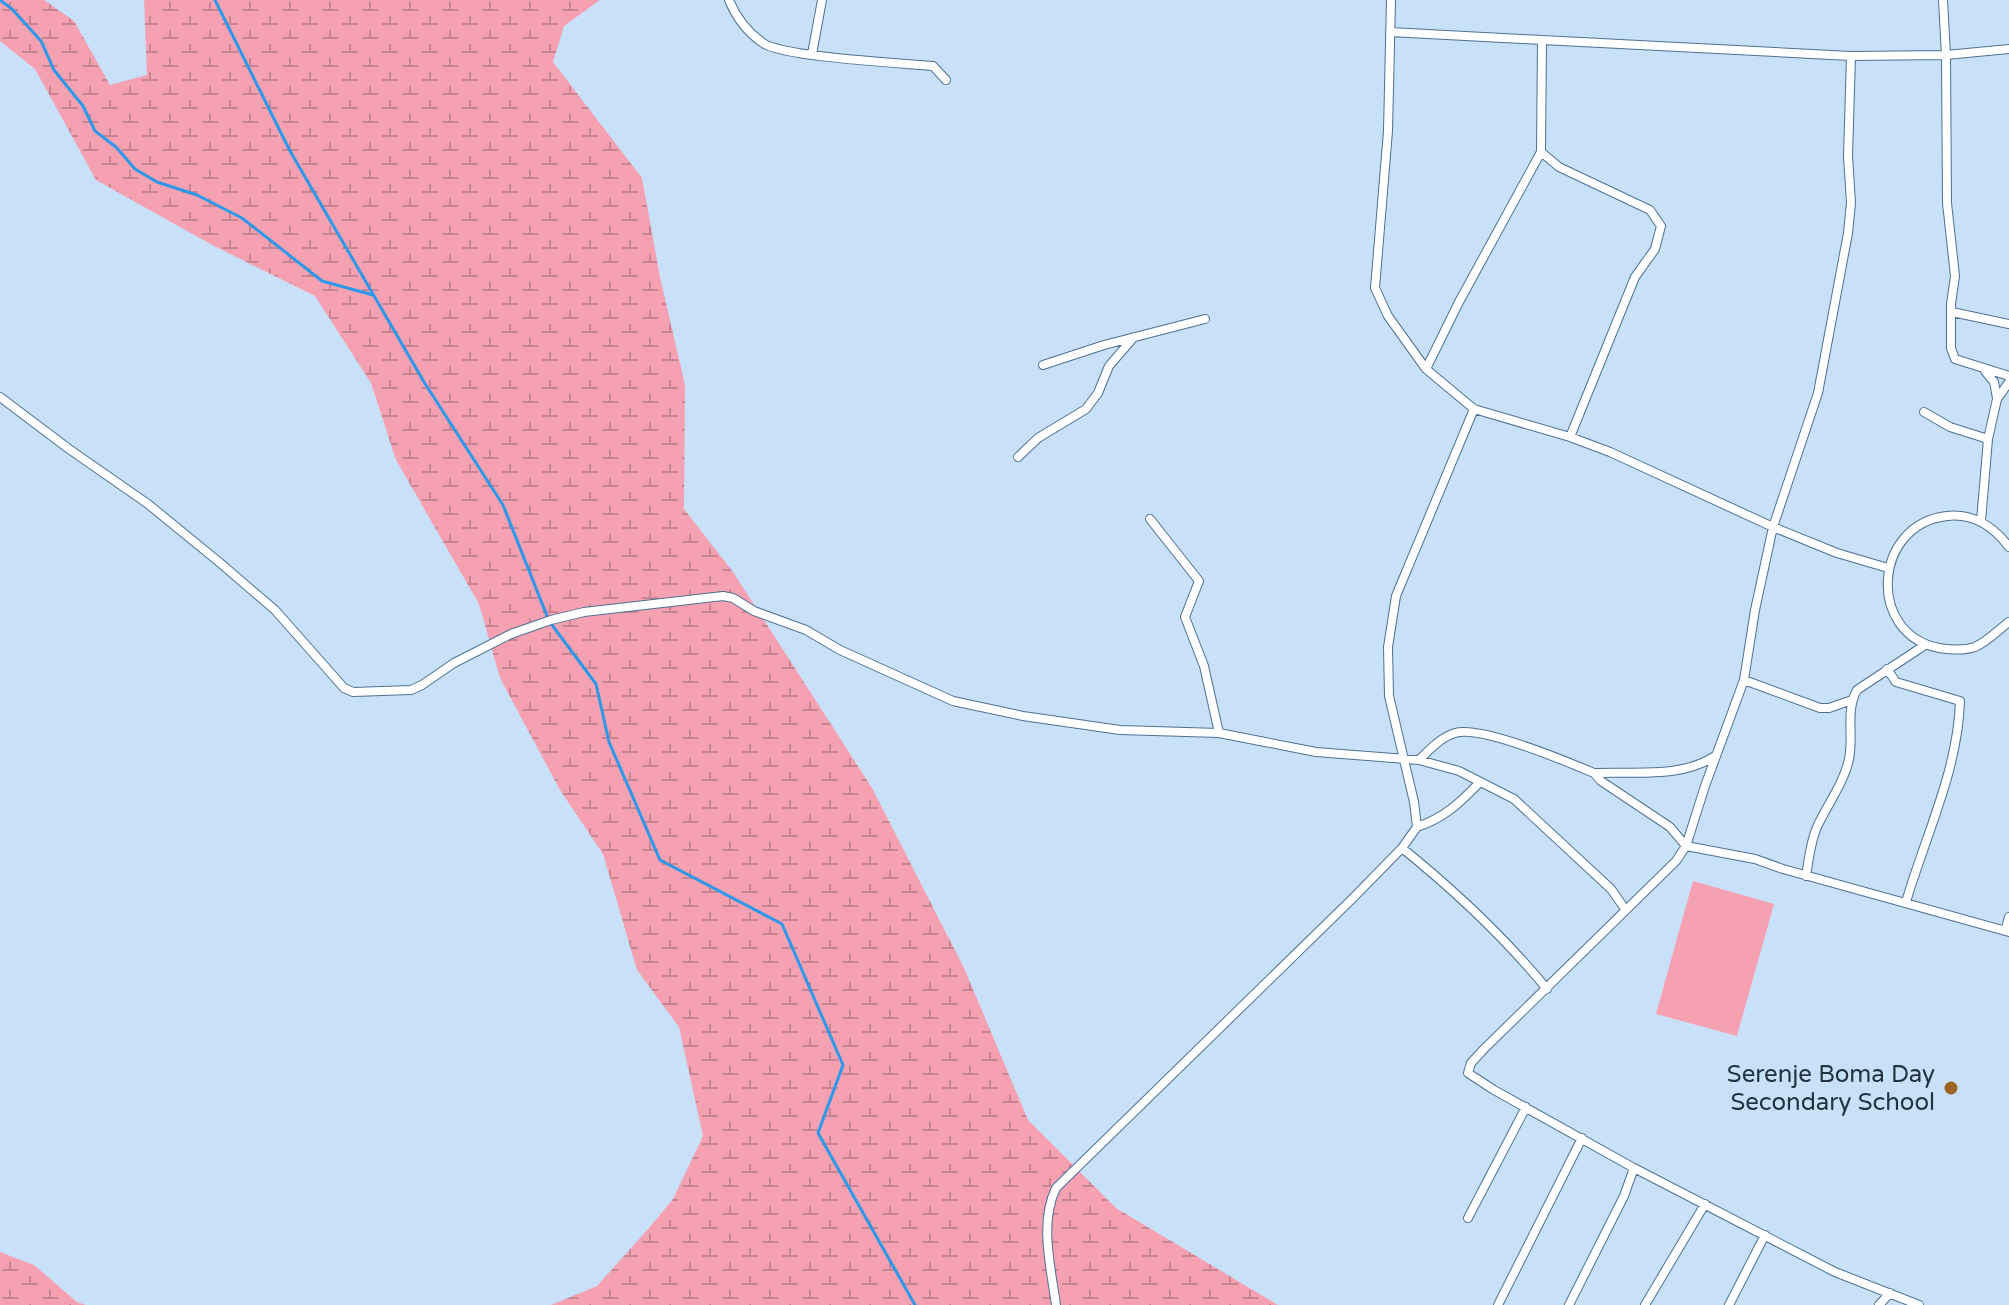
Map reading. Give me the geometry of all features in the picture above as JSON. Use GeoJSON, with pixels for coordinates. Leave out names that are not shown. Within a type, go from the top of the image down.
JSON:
{"type":"FeatureCollection","features":[{"type":"Feature","properties":{"kind":"street"},"geometry":{"type":"LineString","coordinates":[[729,0],[737,18],[764,45],[812,54],[933,66],[946,80]]}},
{"type":"Feature","properties":{"kind":"street"},"geometry":{"type":"LineString","coordinates":[[812,54],[822,0]]}},
{"type":"Feature","properties":{"kind":"street"},"geometry":{"type":"LineString","coordinates":[[1391,0],[1388,131],[1375,288],[1388,316],[1426,369],[1474,409],[1570,437],[1815,545],[1888,568]]}},
{"type":"Feature","properties":{"kind":"street"},"geometry":{"type":"LineString","coordinates":[[1943,0],[1947,203],[1955,276],[1951,348],[1955,359],[2009,379],[1997,399],[1988,439],[1981,521]]}},
{"type":"Feature","properties":{"kind":"street"},"geometry":{"type":"LineString","coordinates":[[1390,32],[1851,56],[1946,55],[2009,49]]}},
{"type":"Feature","properties":{"kind":"street"},"geometry":{"type":"LineString","coordinates":[[1426,369],[1541,152],[1542,40]]}},
{"type":"Feature","properties":{"kind":"street"},"geometry":{"type":"LineString","coordinates":[[1851,56],[1848,156],[1851,203],[1818,393],[1773,527],[1744,680],[1686,846],[1676,861],[1484,1049],[1471,1063],[1468,1073],[1634,1168],[1835,1272],[1919,1305]]}},
{"type":"Feature","properties":{"kind":"street"},"geometry":{"type":"LineString","coordinates":[[1541,152],[1559,167],[1650,210],[1661,226],[1655,249],[1635,277],[1570,437]]}},
{"type":"Feature","properties":{"kind":"street"},"geometry":{"type":"LineString","coordinates":[[1952,312],[2009,324]]}},
{"type":"Feature","properties":{"kind":"street"},"geometry":{"type":"LineString","coordinates":[[1043,365],[1205,319]]}},
{"type":"Feature","properties":{"kind":"street"},"geometry":{"type":"LineString","coordinates":[[1018,457],[1038,438],[1086,409],[1098,393],[1109,366],[1134,337]]}},
{"type":"Feature","properties":{"kind":"street"},"geometry":{"type":"LineString","coordinates":[[1982,368],[1994,382],[1997,399]]}},
{"type":"Feature","properties":{"kind":"street"},"geometry":{"type":"LineString","coordinates":[[0,397],[148,504],[219,562],[275,610],[344,688],[353,692],[411,690],[454,663],[511,634],[551,620],[584,612],[723,596],[806,630],[840,650],[953,701],[1023,716],[1120,730],[1219,733],[1316,752],[1419,760],[1459,771],[1514,799],[1611,889],[1625,909]]}},
{"type":"Feature","properties":{"kind":"street"},"geometry":{"type":"LineString","coordinates":[[1417,827],[1389,696],[1388,647],[1396,596],[1474,409]]}},
{"type":"Feature","properties":{"kind":"street"},"geometry":{"type":"LineString","coordinates":[[1924,412],[1950,427],[1988,439]]}},
{"type":"Feature","properties":{"kind":"street"},"geometry":{"type":"LineString","coordinates":[[2009,547],[1996,531],[1981,521],[1958,515],[1934,517],[1914,529],[1897,546],[1888,568],[1889,599],[1896,618],[1925,645],[1954,650],[1974,647],[2009,622]]}},
{"type":"Feature","properties":{"kind":"street"},"geometry":{"type":"LineString","coordinates":[[1150,519],[1199,581],[1185,617],[1204,666],[1219,733]]}},
{"type":"Feature","properties":{"kind":"street"},"geometry":{"type":"LineString","coordinates":[[1806,876],[1810,845],[1849,759],[1852,700],[1857,690],[1925,645]]}},
{"type":"Feature","properties":{"kind":"street"},"geometry":{"type":"LineString","coordinates":[[1887,669],[1896,682],[1960,701],[1941,798],[1906,902]]}},
{"type":"Feature","properties":{"kind":"street"},"geometry":{"type":"LineString","coordinates":[[1744,680],[1820,708],[1852,700]]}},
{"type":"Feature","properties":{"kind":"street"},"geometry":{"type":"LineString","coordinates":[[1419,760],[1455,732],[1482,732],[1594,773],[1670,827],[1686,846],[1755,859],[2007,932],[2009,917]]}},
{"type":"Feature","properties":{"kind":"street"},"geometry":{"type":"LineString","coordinates":[[1594,773],[1673,771],[1701,766],[1716,755]]}},
{"type":"Feature","properties":{"kind":"street"},"geometry":{"type":"LineString","coordinates":[[1056,1305],[1048,1243],[1049,1203],[1056,1188],[1402,848],[1417,827],[1439,819],[1480,782]]}},
{"type":"Feature","properties":{"kind":"street"},"geometry":{"type":"LineString","coordinates":[[1402,848],[1434,874],[1521,957],[1547,989]]}},
{"type":"Feature","properties":{"kind":"street"},"geometry":{"type":"LineString","coordinates":[[1468,1218],[1526,1107]]}},
{"type":"Feature","properties":{"kind":"street"},"geometry":{"type":"LineString","coordinates":[[1498,1305],[1582,1138]]}},
{"type":"Feature","properties":{"kind":"street"},"geometry":{"type":"LineString","coordinates":[[1569,1305],[1624,1196],[1634,1168]]}},
{"type":"Feature","properties":{"kind":"street"},"geometry":{"type":"LineString","coordinates":[[1645,1305],[1705,1204]]}},
{"type":"Feature","properties":{"kind":"street"},"geometry":{"type":"LineString","coordinates":[[1729,1305],[1765,1235]]}},
{"type":"Feature","properties":{"kind":"street"},"geometry":{"type":"LineString","coordinates":[[1879,1305],[1890,1293]]}},
{"type":"Feature","properties":{"kind":"green space"},"geometry":{"type":"Polygon","coordinates":[[[0,0],[44,0],[74,21],[110,85],[147,75],[144,0],[600,0],[564,26],[553,62],[642,178],[660,277],[685,385],[684,509],[733,572],[872,788],[964,968],[1028,1120],[1116,1208],[1278,1305],[551,1305],[597,1286],[673,1199],[703,1136],[679,1027],[637,970],[603,854],[560,790],[500,678],[479,604],[396,460],[371,383],[315,296],[214,246],[96,180],[35,69],[0,41],[0,0]]]}},
{"type":"Feature","properties":{"kind":"green space"},"geometry":{"type":"Polygon","coordinates":[[[1693,881],[1774,904],[1737,1036],[1656,1014],[1693,881]]]}},
{"type":"Feature","properties":{"kind":"green space"},"geometry":{"type":"Polygon","coordinates":[[[0,1252],[34,1265],[77,1302],[86,1305],[0,1305],[0,1252]]]}},
{"type":"Feature","properties":{"kind":"waterway"},"geometry":{"type":"LineString","coordinates":[[0,0],[41,41],[54,70],[83,106],[95,131],[116,147],[135,169],[157,182],[197,195],[242,218],[322,281],[373,295]]}},
{"type":"Feature","properties":{"kind":"waterway"},"geometry":{"type":"LineString","coordinates":[[215,0],[290,151],[424,382],[503,505],[549,621],[596,684],[609,742],[660,860],[782,924],[843,1065],[818,1133],[915,1305]]}},
{"type":"Feature","properties":{"kind":"place","name":"Serenje Boma Day Secondary School"},"geometry":{"type":"Point","coordinates":[1951,1088]}}]}
